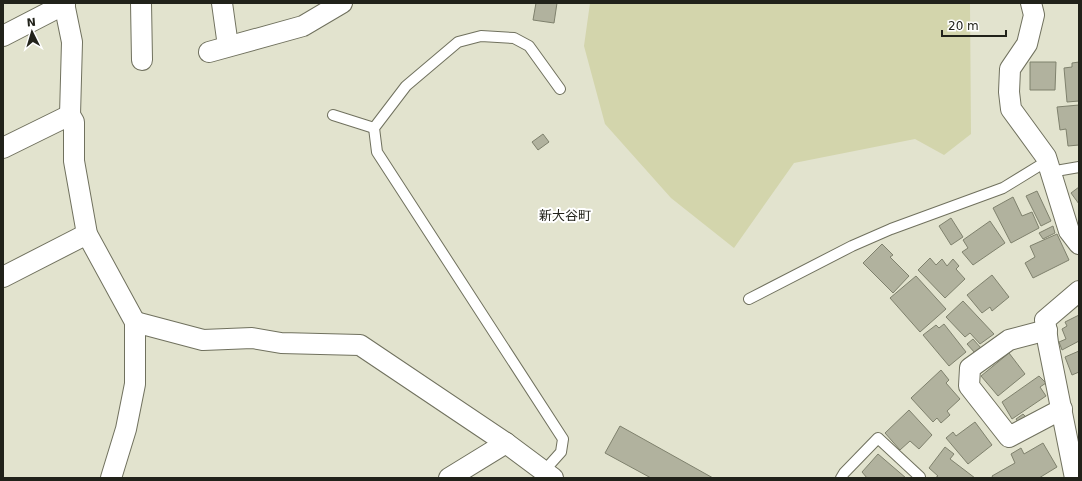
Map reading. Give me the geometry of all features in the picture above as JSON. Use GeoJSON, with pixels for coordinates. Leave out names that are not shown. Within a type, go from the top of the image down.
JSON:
{"type":"FeatureCollection","features":[{"type":"Feature","properties":{"kind":"street"},"geometry":{"type":"LineString","coordinates":[[141,3],[142,60]]}},
{"type":"Feature","properties":{"kind":"street"},"geometry":{"type":"LineString","coordinates":[[222,3],[228,46]]}},
{"type":"Feature","properties":{"kind":"street"},"geometry":{"type":"LineString","coordinates":[[209,52],[303,26],[342,3]]}},
{"type":"Feature","properties":{"kind":"street"},"geometry":{"type":"LineString","coordinates":[[1031,3],[1034,15],[1027,44],[1010,69],[1009,92],[1012,109],[1049,167],[1069,231],[1079,244]]}},
{"type":"Feature","properties":{"kind":"street"},"geometry":{"type":"LineString","coordinates":[[3,36],[65,4],[72,42],[70,115],[74,122],[74,161],[87,234],[136,322],[135,384],[126,429],[111,478]]}},
{"type":"Feature","properties":{"kind":"street"},"geometry":{"type":"LineString","coordinates":[[3,148],[70,115]]}},
{"type":"Feature","properties":{"kind":"street"},"geometry":{"type":"LineString","coordinates":[[3,278],[87,234]]}},
{"type":"Feature","properties":{"kind":"street"},"geometry":{"type":"LineString","coordinates":[[1075,478],[1045,320],[1079,292]]}},
{"type":"Feature","properties":{"kind":"street"},"geometry":{"type":"LineString","coordinates":[[136,322],[203,340],[252,338],[281,343],[360,344],[506,443],[549,475]]}},
{"type":"Feature","properties":{"kind":"street"},"geometry":{"type":"LineString","coordinates":[[1047,330],[1009,340],[970,368],[969,386],[1009,437],[1062,409]]}},
{"type":"Feature","properties":{"kind":"street"},"geometry":{"type":"LineString","coordinates":[[449,478],[506,443]]}},
{"type":"Feature","properties":{"kind":"lane"},"geometry":{"type":"LineString","coordinates":[[549,475],[560,452],[563,439],[377,152],[374,128],[385,111],[406,86],[458,42],[482,36],[514,38],[529,46],[560,89]]}},
{"type":"Feature","properties":{"kind":"lane"},"geometry":{"type":"LineString","coordinates":[[334,115],[374,128]]}},
{"type":"Feature","properties":{"kind":"lane"},"geometry":{"type":"LineString","coordinates":[[749,299],[852,246],[892,229],[1003,188],[1049,167],[1079,167]]}},
{"type":"Feature","properties":{"kind":"lane"},"geometry":{"type":"LineString","coordinates":[[841,478],[878,438],[920,477]]}},
{"type":"Feature","properties":{"kind":"green space"},"geometry":{"type":"Polygon","coordinates":[[[590,3],[970,3],[971,134],[944,155],[915,139],[794,163],[734,248],[671,198],[605,124],[584,46],[590,3]]]}},
{"type":"Feature","properties":{"kind":"building"},"geometry":{"type":"Polygon","coordinates":[[[536,3],[557,3],[554,23],[533,20],[536,3]]]}},
{"type":"Feature","properties":{"kind":"building"},"geometry":{"type":"Polygon","coordinates":[[[1030,62],[1056,62],[1055,90],[1030,90],[1030,62]]]}},
{"type":"Feature","properties":{"kind":"building"},"geometry":{"type":"Polygon","coordinates":[[[1079,62],[1079,101],[1067,102],[1064,68],[1072,67],[1072,63],[1079,62]]]}},
{"type":"Feature","properties":{"kind":"building"},"geometry":{"type":"Polygon","coordinates":[[[1079,105],[1079,145],[1068,146],[1066,129],[1060,130],[1057,107],[1079,105]]]}},
{"type":"Feature","properties":{"kind":"building"},"geometry":{"type":"Polygon","coordinates":[[[543,134],[549,142],[538,150],[532,142],[543,134]]]}},
{"type":"Feature","properties":{"kind":"building"},"geometry":{"type":"Polygon","coordinates":[[[1079,187],[1079,204],[1071,193],[1079,187]]]}},
{"type":"Feature","properties":{"kind":"building"},"geometry":{"type":"Polygon","coordinates":[[[1037,191],[1051,221],[1041,226],[1026,196],[1037,191]]]}},
{"type":"Feature","properties":{"kind":"building"},"geometry":{"type":"Polygon","coordinates":[[[1013,197],[1022,216],[1032,212],[1039,228],[1011,243],[993,208],[1013,197]]]}},
{"type":"Feature","properties":{"kind":"building"},"geometry":{"type":"Polygon","coordinates":[[[951,218],[963,237],[951,245],[939,226],[951,218]]]}},
{"type":"Feature","properties":{"kind":"building"},"geometry":{"type":"Polygon","coordinates":[[[990,221],[1005,243],[973,265],[962,252],[968,248],[963,240],[990,221]]]}},
{"type":"Feature","properties":{"kind":"building"},"geometry":{"type":"Polygon","coordinates":[[[1053,226],[1055,233],[1043,239],[1039,233],[1053,226]]]}},
{"type":"Feature","properties":{"kind":"building"},"geometry":{"type":"Polygon","coordinates":[[[1057,234],[1069,260],[1033,278],[1025,263],[1035,257],[1030,246],[1057,234]]]}},
{"type":"Feature","properties":{"kind":"building"},"geometry":{"type":"Polygon","coordinates":[[[882,244],[893,255],[890,257],[909,276],[893,293],[863,263],[882,244]]]}},
{"type":"Feature","properties":{"kind":"building"},"geometry":{"type":"Polygon","coordinates":[[[930,258],[936,265],[942,259],[947,266],[953,259],[959,266],[956,269],[965,279],[945,298],[918,270],[930,258]]]}},
{"type":"Feature","properties":{"kind":"building"},"geometry":{"type":"Polygon","coordinates":[[[992,275],[1009,297],[992,311],[990,307],[982,313],[967,295],[992,275]]]}},
{"type":"Feature","properties":{"kind":"building"},"geometry":{"type":"Polygon","coordinates":[[[916,276],[946,309],[920,332],[890,298],[916,276]]]}},
{"type":"Feature","properties":{"kind":"building"},"geometry":{"type":"Polygon","coordinates":[[[963,301],[994,334],[980,344],[970,333],[965,337],[946,317],[963,301]]]}},
{"type":"Feature","properties":{"kind":"building"},"geometry":{"type":"Polygon","coordinates":[[[1079,315],[1079,341],[1062,350],[1059,342],[1066,339],[1062,329],[1067,326],[1065,322],[1079,315]]]}},
{"type":"Feature","properties":{"kind":"building"},"geometry":{"type":"Polygon","coordinates":[[[944,324],[966,352],[949,366],[923,335],[936,325],[939,328],[944,324]]]}},
{"type":"Feature","properties":{"kind":"building"},"geometry":{"type":"Polygon","coordinates":[[[973,339],[981,348],[975,353],[967,344],[973,339]]]}},
{"type":"Feature","properties":{"kind":"building"},"geometry":{"type":"Polygon","coordinates":[[[1079,351],[1079,372],[1072,375],[1065,357],[1079,351]]]}},
{"type":"Feature","properties":{"kind":"building"},"geometry":{"type":"Polygon","coordinates":[[[1009,353],[1025,374],[998,396],[981,376],[1009,353]]]}},
{"type":"Feature","properties":{"kind":"building"},"geometry":{"type":"Polygon","coordinates":[[[941,370],[949,380],[946,383],[960,399],[947,411],[950,415],[941,423],[937,418],[933,422],[911,398],[941,370]]]}},
{"type":"Feature","properties":{"kind":"building"},"geometry":{"type":"Polygon","coordinates":[[[1039,376],[1046,383],[1040,387],[1046,396],[1012,419],[1002,402],[1039,376]]]}},
{"type":"Feature","properties":{"kind":"building"},"geometry":{"type":"Polygon","coordinates":[[[909,410],[932,435],[919,449],[910,441],[900,450],[885,433],[909,410]]]}},
{"type":"Feature","properties":{"kind":"building"},"geometry":{"type":"Polygon","coordinates":[[[1023,414],[1026,417],[1018,422],[1016,419],[1023,414]]]}},
{"type":"Feature","properties":{"kind":"building"},"geometry":{"type":"Polygon","coordinates":[[[975,422],[992,445],[968,464],[946,438],[953,432],[956,436],[975,422]]]}},
{"type":"Feature","properties":{"kind":"building"},"geometry":{"type":"Polygon","coordinates":[[[620,426],[713,478],[651,478],[605,453],[620,426]]]}},
{"type":"Feature","properties":{"kind":"building"},"geometry":{"type":"Polygon","coordinates":[[[1043,443],[1057,467],[1039,478],[993,478],[992,476],[1015,463],[1011,454],[1021,448],[1024,454],[1043,443]]]}},
{"type":"Feature","properties":{"kind":"building"},"geometry":{"type":"Polygon","coordinates":[[[945,447],[954,454],[950,459],[975,478],[935,478],[938,476],[929,468],[945,447]]]}},
{"type":"Feature","properties":{"kind":"building"},"geometry":{"type":"Polygon","coordinates":[[[878,454],[906,478],[867,478],[862,472],[878,454]]]}},
{"type":"Feature","properties":{"kind":"district","name":"新大谷町"},"geometry":{"type":"Point","coordinates":[565,215]}}]}
